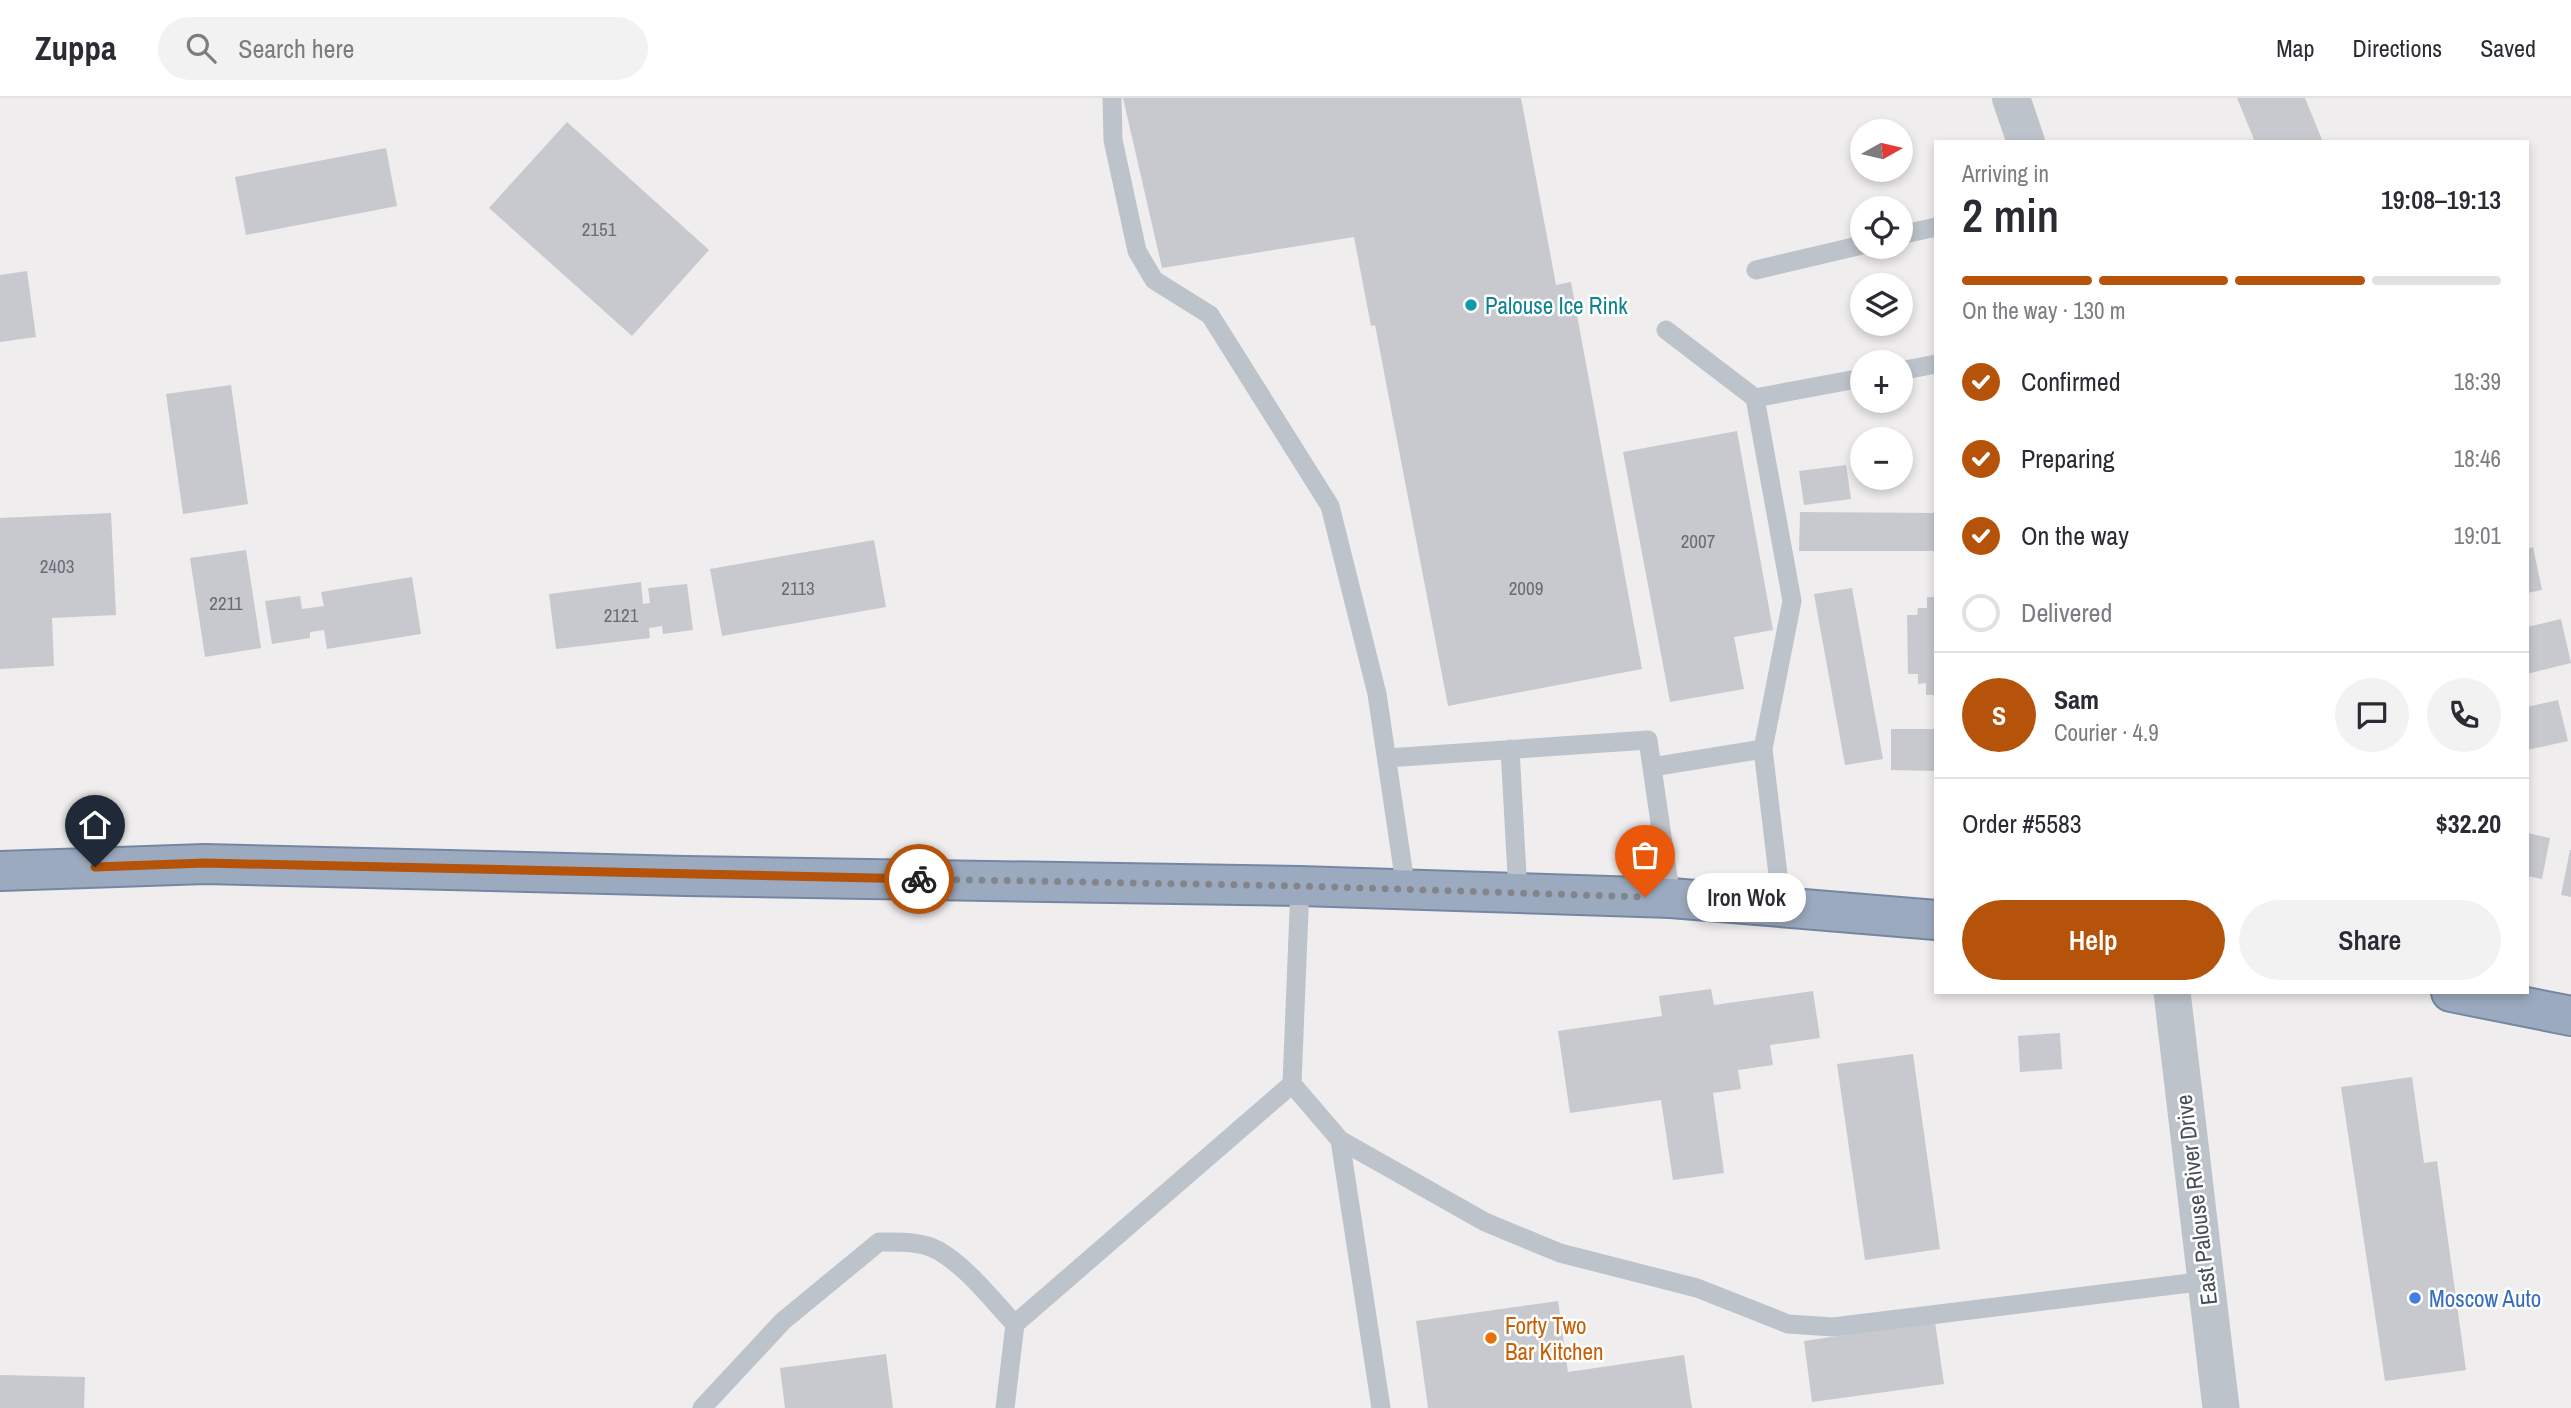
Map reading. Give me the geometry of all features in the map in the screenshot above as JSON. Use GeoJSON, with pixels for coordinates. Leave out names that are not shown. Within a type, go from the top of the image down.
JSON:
{"type":"FeatureCollection","features":[{"type":"Feature","properties":{"kind":"highway"},"geometry":{"type":"LineString","coordinates":[[0,871],[205,863],[1300,886],[1671,898],[1934,919]]}},
{"type":"Feature","properties":{"kind":"highway"},"geometry":{"type":"LineString","coordinates":[[2461,994],[2571,1017]]}},
{"type":"Feature","properties":{"kind":"street"},"geometry":{"type":"LineString","coordinates":[[2011,98],[2025,140]]}},
{"type":"Feature","properties":{"kind":"street","name":"East Palouse River Drive"},"geometry":{"type":"LineString","coordinates":[[2172,994],[2221,1408]]}},
{"type":"Feature","properties":{"kind":"lane"},"geometry":{"type":"LineString","coordinates":[[1112,98],[1113,140],[1137,251],[1154,280],[1210,315],[1330,506],[1377,694],[1406,890]]}},
{"type":"Feature","properties":{"kind":"lane"},"geometry":{"type":"LineString","coordinates":[[1913,233],[1934,228]]}},
{"type":"Feature","properties":{"kind":"lane"},"geometry":{"type":"LineString","coordinates":[[1756,270],[1850,248]]}},
{"type":"Feature","properties":{"kind":"lane"},"geometry":{"type":"LineString","coordinates":[[1666,330],[1755,398],[1792,601],[1763,749],[1782,908]]}},
{"type":"Feature","properties":{"kind":"lane"},"geometry":{"type":"LineString","coordinates":[[1913,368],[1934,364]]}},
{"type":"Feature","properties":{"kind":"lane"},"geometry":{"type":"LineString","coordinates":[[1755,398],[1850,380]]}},
{"type":"Feature","properties":{"kind":"lane"},"geometry":{"type":"LineString","coordinates":[[1387,758],[1648,740],[1671,898]]}},
{"type":"Feature","properties":{"kind":"lane"},"geometry":{"type":"LineString","coordinates":[[1510,749],[1518,893]]}},
{"type":"Feature","properties":{"kind":"lane"},"geometry":{"type":"LineString","coordinates":[[1652,767],[1763,749]]}},
{"type":"Feature","properties":{"kind":"lane"},"geometry":{"type":"LineString","coordinates":[[1300,886],[1292,1084],[1340,1140],[1485,1222],[1560,1253],[1697,1288],[1788,1324],[1833,1327],[2206,1281]]}},
{"type":"Feature","properties":{"kind":"lane"},"geometry":{"type":"LineString","coordinates":[[1005,1408],[1015,1324],[1292,1084]]}},
{"type":"Feature","properties":{"kind":"lane"},"geometry":{"type":"LineString","coordinates":[[1340,1140],[1381,1408]]}},
{"type":"Feature","properties":{"kind":"lane"},"geometry":{"type":"LineString","coordinates":[[702,1408],[783,1321],[879,1242],[908,1242],[938,1250],[970,1277],[1015,1324]]}},
{"type":"Feature","properties":{"kind":"building","name":"Palouse Ice Rink"},"geometry":{"type":"Polygon","coordinates":[[[1123,98],[1521,98],[1556,285],[1571,282],[1642,669],[1448,706],[1375,325],[1371,326],[1354,237],[1162,268],[1123,98]]]}},
{"type":"Feature","properties":{"kind":"building"},"geometry":{"type":"Polygon","coordinates":[[[2237,98],[2305,98],[2322,140],[2254,140],[2237,98]]]}},
{"type":"Feature","properties":{"kind":"building"},"geometry":{"type":"Polygon","coordinates":[[[567,122],[709,250],[632,336],[489,208],[567,122]]]}},
{"type":"Feature","properties":{"kind":"building"},"geometry":{"type":"Polygon","coordinates":[[[386,148],[397,206],[246,235],[235,177],[386,148]]]}},
{"type":"Feature","properties":{"kind":"building"},"geometry":{"type":"Polygon","coordinates":[[[27,271],[36,337],[0,342],[0,275],[27,271]]]}},
{"type":"Feature","properties":{"kind":"building"},"geometry":{"type":"Polygon","coordinates":[[[231,385],[248,504],[183,514],[166,394],[231,385]]]}},
{"type":"Feature","properties":{"kind":"building"},"geometry":{"type":"Polygon","coordinates":[[[1737,431],[1773,630],[1734,637],[1744,689],[1670,702],[1623,452],[1737,431]]]}},
{"type":"Feature","properties":{"kind":"building"},"geometry":{"type":"Polygon","coordinates":[[[1846,465],[1851,499],[1804,505],[1799,471],[1846,465]]]}},
{"type":"Feature","properties":{"kind":"building"},"geometry":{"type":"Polygon","coordinates":[[[1800,512],[1934,513],[1934,551],[1799,551],[1800,512]]]}},
{"type":"Feature","properties":{"kind":"building"},"geometry":{"type":"Polygon","coordinates":[[[111,513],[116,615],[52,618],[54,666],[0,669],[0,518],[111,513]]]}},
{"type":"Feature","properties":{"kind":"building"},"geometry":{"type":"Polygon","coordinates":[[[874,540],[886,607],[722,636],[710,569],[874,540]]]}},
{"type":"Feature","properties":{"kind":"building"},"geometry":{"type":"Polygon","coordinates":[[[2533,547],[2542,590],[2529,593],[2529,548],[2533,547]]]}},
{"type":"Feature","properties":{"kind":"building"},"geometry":{"type":"Polygon","coordinates":[[[246,550],[261,648],[205,657],[190,558],[246,550]]]}},
{"type":"Feature","properties":{"kind":"building"},"geometry":{"type":"Polygon","coordinates":[[[412,577],[421,634],[327,649],[324,630],[310,632],[310,638],[272,644],[265,601],[300,596],[302,609],[324,606],[321,592],[412,577]]]}},
{"type":"Feature","properties":{"kind":"building"},"geometry":{"type":"Polygon","coordinates":[[[641,582],[643,604],[650,603],[648,588],[687,584],[693,630],[663,634],[662,626],[649,628],[650,638],[556,649],[549,594],[641,582]]]}},
{"type":"Feature","properties":{"kind":"building"},"geometry":{"type":"Polygon","coordinates":[[[1852,588],[1883,759],[1845,765],[1814,594],[1852,588]]]}},
{"type":"Feature","properties":{"kind":"building"},"geometry":{"type":"Polygon","coordinates":[[[1927,597],[1934,597],[1934,695],[1926,695],[1926,683],[1918,684],[1918,674],[1908,674],[1907,615],[1917,615],[1918,608],[1927,608],[1927,597]]]}},
{"type":"Feature","properties":{"kind":"building"},"geometry":{"type":"Polygon","coordinates":[[[2561,619],[2571,663],[2529,674],[2529,627],[2561,619]]]}},
{"type":"Feature","properties":{"kind":"building"},"geometry":{"type":"Polygon","coordinates":[[[2558,700],[2568,741],[2529,750],[2529,707],[2558,700]]]}},
{"type":"Feature","properties":{"kind":"building"},"geometry":{"type":"Polygon","coordinates":[[[1891,729],[1934,729],[1934,771],[1891,770],[1891,729]]]}},
{"type":"Feature","properties":{"kind":"building"},"geometry":{"type":"Polygon","coordinates":[[[2529,833],[2550,838],[2542,879],[2529,876],[2529,833]]]}},
{"type":"Feature","properties":{"kind":"building"},"geometry":{"type":"Polygon","coordinates":[[[2571,850],[2571,897],[2561,895],[2571,850]]]}},
{"type":"Feature","properties":{"kind":"building"},"geometry":{"type":"Polygon","coordinates":[[[1711,989],[1714,1005],[1813,991],[1820,1038],[1770,1045],[1773,1065],[1738,1070],[1741,1089],[1713,1093],[1724,1173],[1673,1180],[1661,1100],[1570,1113],[1558,1031],[1662,1016],[1659,996],[1711,989]]]}},
{"type":"Feature","properties":{"kind":"building"},"geometry":{"type":"Polygon","coordinates":[[[2060,1033],[2062,1069],[2020,1072],[2018,1036],[2060,1033]]]}},
{"type":"Feature","properties":{"kind":"building"},"geometry":{"type":"Polygon","coordinates":[[[1913,1054],[1940,1249],[1865,1260],[1837,1064],[1913,1054]]]}},
{"type":"Feature","properties":{"kind":"building","name":"Moscow Auto"},"geometry":{"type":"Polygon","coordinates":[[[2412,1077],[2424,1163],[2437,1161],[2466,1370],[2385,1381],[2341,1087],[2412,1077]]]}},
{"type":"Feature","properties":{"kind":"building","name":"Forty Two Bar Kitchen"},"geometry":{"type":"Polygon","coordinates":[[[1558,1301],[1568,1372],[1684,1355],[1692,1408],[1428,1408],[1416,1321],[1558,1301]]]}},
{"type":"Feature","properties":{"kind":"building"},"geometry":{"type":"Polygon","coordinates":[[[1935,1322],[1944,1384],[1812,1402],[1804,1341],[1935,1322]]]}},
{"type":"Feature","properties":{"kind":"building"},"geometry":{"type":"Polygon","coordinates":[[[886,1354],[893,1408],[785,1408],[780,1368],[886,1354]]]}},
{"type":"Feature","properties":{"kind":"building"},"geometry":{"type":"Polygon","coordinates":[[[0,1375],[85,1377],[84,1408],[0,1408],[0,1375]]]}},
{"type":"Feature","properties":{"kind":"way so far"},"geometry":{"type":"LineString","coordinates":[[919,879],[1300,886],[1645,897]]}},
{"type":"Feature","properties":{"kind":"place","name":"Palouse Ice Rink"},"geometry":{"type":"Point","coordinates":[1471,305]}},
{"type":"Feature","properties":{"kind":"place","name":"Iron Wok"},"geometry":{"type":"Point","coordinates":[1645,897]}},
{"type":"Feature","properties":{"kind":"place","name":"Moscow Auto"},"geometry":{"type":"Point","coordinates":[2415,1298]}},
{"type":"Feature","properties":{"kind":"place","name":"Forty Two Bar Kitchen"},"geometry":{"type":"Point","coordinates":[1491,1338]}},
{"type":"Feature","properties":{"kind":"route"},"geometry":{"type":"LineString","coordinates":[[95,867],[205,863],[686,876],[919,879]]}}]}
